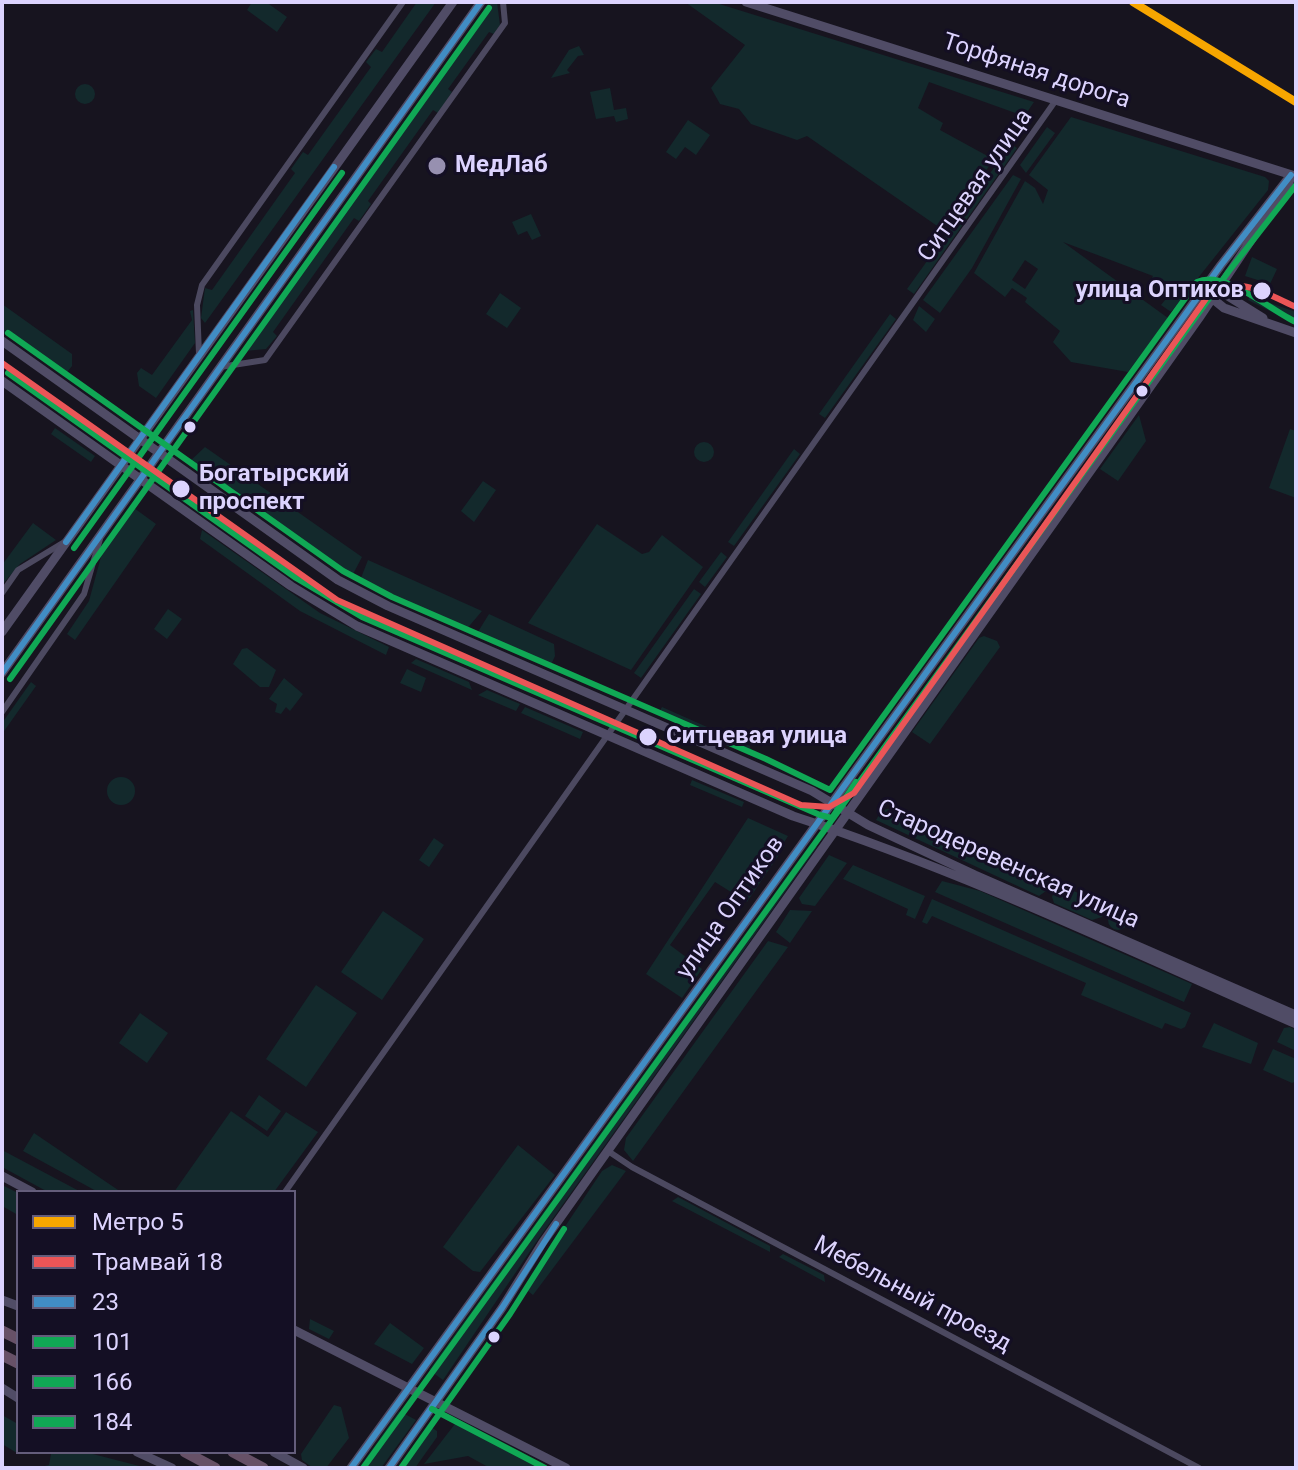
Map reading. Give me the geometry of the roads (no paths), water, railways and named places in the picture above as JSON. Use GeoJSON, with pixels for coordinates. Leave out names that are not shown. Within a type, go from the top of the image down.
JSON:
{"type":"FeatureCollection","features":[{"type":"Feature","properties":{"kind":"highway"},"geometry":{"type":"LineString","coordinates":[[189,1454],[215,1468]]}},
{"type":"Feature","properties":{"kind":"highway"},"geometry":{"type":"LineString","coordinates":[[237,1454],[263,1468]]}},
{"type":"Feature","properties":{"kind":"main road"},"geometry":{"type":"LineString","coordinates":[[2,632],[453,2]]}},
{"type":"Feature","properties":{"kind":"main road"},"geometry":{"type":"LineString","coordinates":[[2,673],[481,2]]}},
{"type":"Feature","properties":{"kind":"main road","name":"Торфяная дорога"},"geometry":{"type":"LineString","coordinates":[[746,2],[761,4],[1294,176]]}},
{"type":"Feature","properties":{"kind":"main road","name":"улица Оптиков"},"geometry":{"type":"LineString","coordinates":[[389,1468],[608,1151],[1211,300],[1294,176]]}},
{"type":"Feature","properties":{"kind":"main road","name":"улица Оптиков"},"geometry":{"type":"LineString","coordinates":[[351,1468],[1204,289],[1294,176]]}},
{"type":"Feature","properties":{"kind":"main road"},"geometry":{"type":"LineString","coordinates":[[1273,324],[1218,288],[1204,289],[1211,300],[1296,333]]}},
{"type":"Feature","properties":{"kind":"main road","name":"Стародеревенская улица"},"geometry":{"type":"LineString","coordinates":[[2,341],[338,580],[388,606],[833,803],[975,875],[1296,1015]]}},
{"type":"Feature","properties":{"kind":"main road","name":"Стародеревенская улица"},"geometry":{"type":"LineString","coordinates":[[2,381],[323,608],[609,736],[817,824],[973,882],[1296,1024]]}},
{"type":"Feature","properties":{"kind":"main road"},"geometry":{"type":"LineString","coordinates":[[2,1176],[28,1190]]}},
{"type":"Feature","properties":{"kind":"main road"},"geometry":{"type":"LineString","coordinates":[[296,1331],[566,1468]]}},
{"type":"Feature","properties":{"kind":"main road"},"geometry":{"type":"LineString","coordinates":[[142,1454],[172,1468]]}},
{"type":"Feature","properties":{"kind":"main road"},"geometry":{"type":"LineString","coordinates":[[278,1454],[303,1468]]}},
{"type":"Feature","properties":{"kind":"street"},"geometry":{"type":"LineString","coordinates":[[199,354],[197,300],[202,285],[403,2]]}},
{"type":"Feature","properties":{"kind":"street"},"geometry":{"type":"LineString","coordinates":[[220,367],[265,360],[505,23],[503,2]]}},
{"type":"Feature","properties":{"kind":"street","name":"Ситцевая улица"},"geometry":{"type":"LineString","coordinates":[[286,1190],[1056,100]]}},
{"type":"Feature","properties":{"kind":"street"},"geometry":{"type":"LineString","coordinates":[[2,712],[84,594],[102,532]]}},
{"type":"Feature","properties":{"kind":"street"},"geometry":{"type":"LineString","coordinates":[[2,593],[18,570],[69,539]]}},
{"type":"Feature","properties":{"kind":"street","name":"Мебельный проезд"},"geometry":{"type":"LineString","coordinates":[[608,1151],[632,1167],[1199,1468]]}},
{"type":"Feature","properties":{"kind":"metro line","name":"5"},"geometry":{"type":"LineString","coordinates":[[1133,2],[1296,102]]}},
{"type":"Feature","properties":{"kind":"tram line","name":"18"},"geometry":{"type":"LineString","coordinates":[[2,363],[337,600],[801,805],[829,807],[854,793],[1210,293],[1231,285],[1242,286],[1296,307]]}},
{"type":"Feature","properties":{"kind":"place","name":"МедЛаб"},"geometry":{"type":"Point","coordinates":[437,166]}},
{"type":"Feature","properties":{"kind":"place","name":"улица Оптиков"},"geometry":{"type":"Point","coordinates":[1262,291]}},
{"type":"Feature","properties":{"kind":"place","name":"Богатырский проспект"},"geometry":{"type":"Point","coordinates":[181,489]}},
{"type":"Feature","properties":{"kind":"place","name":"Ситцевая улица"},"geometry":{"type":"Point","coordinates":[648,737]}}]}
